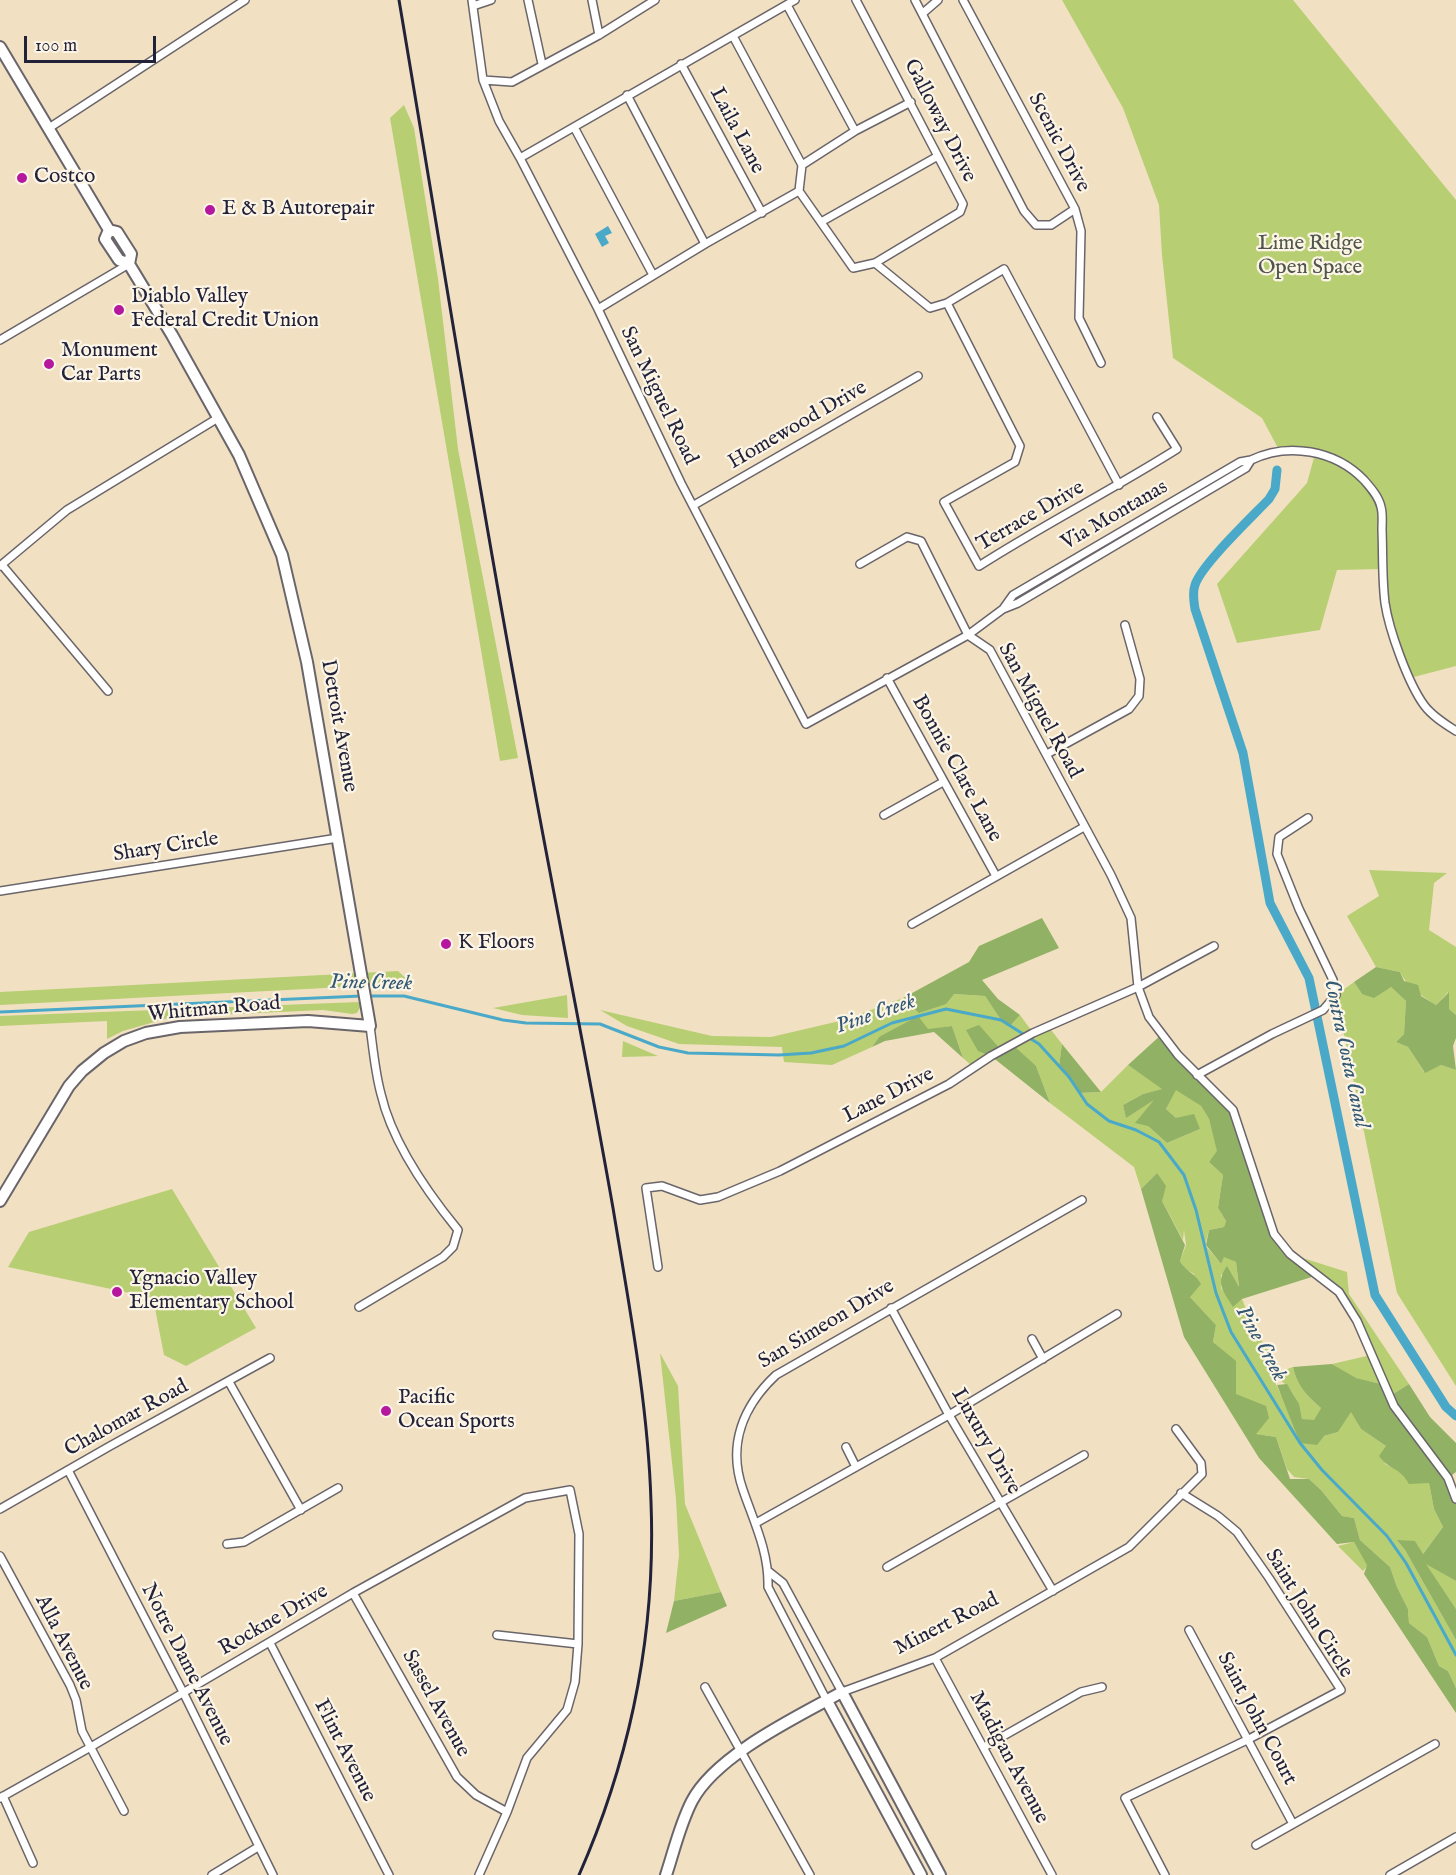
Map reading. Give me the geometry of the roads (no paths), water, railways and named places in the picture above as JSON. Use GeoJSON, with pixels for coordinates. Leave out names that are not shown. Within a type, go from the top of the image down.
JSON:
{"type":"FeatureCollection","features":[{"type":"Feature","properties":{"kind":"street"},"geometry":{"type":"LineString","coordinates":[[49,128],[245,0]]}},
{"type":"Feature","properties":{"kind":"street"},"geometry":{"type":"LineString","coordinates":[[472,3],[490,0]]}},
{"type":"Feature","properties":{"kind":"street"},"geometry":{"type":"LineString","coordinates":[[528,0],[542,64]]}},
{"type":"Feature","properties":{"kind":"street"},"geometry":{"type":"LineString","coordinates":[[592,0],[599,36]]}},
{"type":"Feature","properties":{"kind":"street"},"geometry":{"type":"LineString","coordinates":[[483,80],[512,82],[542,64],[599,36],[655,0]]}},
{"type":"Feature","properties":{"kind":"street"},"geometry":{"type":"LineString","coordinates":[[520,158],[795,0]]}},
{"type":"Feature","properties":{"kind":"street","name":"Galloway Drive"},"geometry":{"type":"LineString","coordinates":[[856,0],[963,204],[960,212],[875,263]]}},
{"type":"Feature","properties":{"kind":"street","name":"Scenic Drive"},"geometry":{"type":"LineString","coordinates":[[915,0],[1024,211],[1036,225],[1051,225],[1075,209],[963,0]]}},
{"type":"Feature","properties":{"kind":"street"},"geometry":{"type":"LineString","coordinates":[[923,13],[938,0]]}},
{"type":"Feature","properties":{"kind":"street","name":"San Miguel Road"},"geometry":{"type":"LineString","coordinates":[[472,3],[483,80],[499,121],[598,309],[681,483],[806,724],[968,634],[990,650],[1111,874],[1131,918],[1138,987],[1149,1017],[1178,1055],[1233,1110],[1274,1234],[1290,1254],[1339,1292],[1357,1321],[1394,1406],[1448,1478],[1456,1498]]}},
{"type":"Feature","properties":{"kind":"street"},"geometry":{"type":"LineString","coordinates":[[787,5],[855,131]]}},
{"type":"Feature","properties":{"kind":"street"},"geometry":{"type":"LineString","coordinates":[[734,36],[802,165],[799,191],[853,268],[875,263],[930,308],[947,303],[1004,269],[1119,485],[1177,449],[1157,417]]}},
{"type":"Feature","properties":{"kind":"street","name":"Detroit Avenue"},"geometry":{"type":"LineString","coordinates":[[0,47],[109,230],[105,239],[119,260],[129,264],[172,335],[239,455],[282,555],[307,662],[381,1095],[401,1148],[458,1230],[453,1247],[443,1257],[358,1307]]}},
{"type":"Feature","properties":{"kind":"street","name":"Laila Lane"},"geometry":{"type":"LineString","coordinates":[[681,64],[762,213]]}},
{"type":"Feature","properties":{"kind":"street"},"geometry":{"type":"LineString","coordinates":[[627,95],[705,244]]}},
{"type":"Feature","properties":{"kind":"street"},"geometry":{"type":"LineString","coordinates":[[802,165],[855,131],[911,102]]}},
{"type":"Feature","properties":{"kind":"street"},"geometry":{"type":"LineString","coordinates":[[574,127],[653,275]]}},
{"type":"Feature","properties":{"kind":"street"},"geometry":{"type":"LineString","coordinates":[[821,222],[938,156]]}},
{"type":"Feature","properties":{"kind":"street"},"geometry":{"type":"LineString","coordinates":[[598,309],[705,244],[799,191]]}},
{"type":"Feature","properties":{"kind":"street"},"geometry":{"type":"LineString","coordinates":[[1075,209],[1081,231],[1079,318],[1101,363]]}},
{"type":"Feature","properties":{"kind":"street"},"geometry":{"type":"LineString","coordinates":[[0,340],[129,264]]}},
{"type":"Feature","properties":{"kind":"street","name":"Terrace Drive"},"geometry":{"type":"LineString","coordinates":[[947,303],[1020,446],[1015,462],[944,502],[979,566],[1015,543],[1119,485]]}},
{"type":"Feature","properties":{"kind":"street","name":"Homewood Drive"},"geometry":{"type":"LineString","coordinates":[[694,505],[918,376]]}},
{"type":"Feature","properties":{"kind":"street"},"geometry":{"type":"LineString","coordinates":[[108,691],[1,566],[67,510],[218,418]]}},
{"type":"Feature","properties":{"kind":"street","name":"Via Montanas"},"geometry":{"type":"LineString","coordinates":[[968,634],[1003,609],[1018,603],[1246,468],[1251,460],[1279,450],[1327,456],[1347,465],[1373,490],[1381,506],[1385,603],[1392,632],[1410,678],[1424,705],[1456,731]]}},
{"type":"Feature","properties":{"kind":"street"},"geometry":{"type":"LineString","coordinates":[[860,564],[907,537],[921,540],[968,634]]}},
{"type":"Feature","properties":{"kind":"street"},"geometry":{"type":"LineString","coordinates":[[1047,754],[1129,709],[1139,696],[1140,679],[1125,625]]}},
{"type":"Feature","properties":{"kind":"street","name":"Bonnie Clare Lane"},"geometry":{"type":"LineString","coordinates":[[887,678],[996,876]]}},
{"type":"Feature","properties":{"kind":"street"},"geometry":{"type":"LineString","coordinates":[[884,815],[943,782]]}},
{"type":"Feature","properties":{"kind":"street"},"geometry":{"type":"LineString","coordinates":[[1197,1075],[1272,1034],[1311,1017],[1323,1010],[1336,995],[1333,980],[1299,909],[1277,854],[1278,837],[1308,818]]}},
{"type":"Feature","properties":{"kind":"street"},"geometry":{"type":"LineString","coordinates":[[912,924],[1084,827]]}},
{"type":"Feature","properties":{"kind":"street","name":"Shary Circle"},"geometry":{"type":"LineString","coordinates":[[0,891],[338,838]]}},
{"type":"Feature","properties":{"kind":"street","name":"Lane Drive"},"geometry":{"type":"LineString","coordinates":[[658,1267],[646,1188],[662,1186],[700,1200],[718,1197],[780,1171],[938,1089],[1033,1033],[1138,987],[1214,946]]}},
{"type":"Feature","properties":{"kind":"street","name":"Whitman Road"},"geometry":{"type":"LineString","coordinates":[[0,1201],[69,1086],[97,1059],[124,1041],[146,1033],[180,1027],[308,1021],[370,1026]]}},
{"type":"Feature","properties":{"kind":"street","name":"San Simeon Drive"},"geometry":{"type":"LineString","coordinates":[[921,1875],[768,1587],[768,1571],[756,1523],[742,1489],[736,1463],[739,1434],[748,1410],[760,1390],[776,1375],[1082,1200]]}},
{"type":"Feature","properties":{"kind":"street","name":"Luxury Drive"},"geometry":{"type":"LineString","coordinates":[[891,1308],[949,1415],[1053,1591]]}},
{"type":"Feature","properties":{"kind":"street"},"geometry":{"type":"LineString","coordinates":[[756,1523],[949,1415],[1117,1314]]}},
{"type":"Feature","properties":{"kind":"street"},"geometry":{"type":"LineString","coordinates":[[1032,1339],[1043,1359]]}},
{"type":"Feature","properties":{"kind":"street","name":"Chalomar Road"},"geometry":{"type":"LineString","coordinates":[[0,1509],[270,1358]]}},
{"type":"Feature","properties":{"kind":"street"},"geometry":{"type":"LineString","coordinates":[[229,1382],[301,1510]]}},
{"type":"Feature","properties":{"kind":"street","name":"Minert Road"},"geometry":{"type":"LineString","coordinates":[[666,1875],[692,1800],[713,1773],[740,1750],[842,1692],[935,1658],[1129,1547],[1202,1474],[1201,1463],[1176,1428]]}},
{"type":"Feature","properties":{"kind":"street"},"geometry":{"type":"LineString","coordinates":[[846,1448],[856,1467]]}},
{"type":"Feature","properties":{"kind":"street"},"geometry":{"type":"LineString","coordinates":[[887,1567],[1084,1455]]}},
{"type":"Feature","properties":{"kind":"street","name":"Notre Dame Avenue"},"geometry":{"type":"LineString","coordinates":[[68,1470],[183,1692],[273,1875]]}},
{"type":"Feature","properties":{"kind":"street"},"geometry":{"type":"LineString","coordinates":[[227,1544],[244,1542],[338,1488]]}},
{"type":"Feature","properties":{"kind":"street","name":"Rockne Drive"},"geometry":{"type":"LineString","coordinates":[[1,1797],[353,1593],[525,1498],[570,1490],[579,1534],[578,1644]]}},
{"type":"Feature","properties":{"kind":"street","name":"Saint John Circle"},"geometry":{"type":"LineString","coordinates":[[1165,1875],[1125,1798],[1341,1690],[1237,1532],[1218,1516],[1181,1493]]}},
{"type":"Feature","properties":{"kind":"street","name":"Alla Avenue"},"geometry":{"type":"LineString","coordinates":[[0,1556],[70,1685],[89,1748],[124,1811]]}},
{"type":"Feature","properties":{"kind":"street","name":"San Simeon Drive"},"geometry":{"type":"LineString","coordinates":[[768,1571],[783,1583],[940,1875]]}},
{"type":"Feature","properties":{"kind":"street","name":"Sassel Avenue"},"geometry":{"type":"LineString","coordinates":[[353,1593],[457,1777],[476,1795],[507,1812]]}},
{"type":"Feature","properties":{"kind":"street","name":"Saint John Court"},"geometry":{"type":"LineString","coordinates":[[1189,1630],[1249,1738],[1293,1824]]}},
{"type":"Feature","properties":{"kind":"street"},"geometry":{"type":"LineString","coordinates":[[479,1875],[507,1812],[527,1758],[567,1710],[575,1682],[578,1644],[497,1635]]}},
{"type":"Feature","properties":{"kind":"street","name":"Flint Avenue"},"geometry":{"type":"LineString","coordinates":[[270,1643],[388,1875]]}},
{"type":"Feature","properties":{"kind":"street","name":"Madigan Avenue"},"geometry":{"type":"LineString","coordinates":[[935,1658],[1052,1875]]}},
{"type":"Feature","properties":{"kind":"street"},"geometry":{"type":"LineString","coordinates":[[984,1747],[1081,1692],[1102,1687]]}},
{"type":"Feature","properties":{"kind":"street"},"geometry":{"type":"LineString","coordinates":[[705,1688],[810,1875]]}},
{"type":"Feature","properties":{"kind":"street"},"geometry":{"type":"LineString","coordinates":[[1256,1845],[1435,1744]]}},
{"type":"Feature","properties":{"kind":"street"},"geometry":{"type":"LineString","coordinates":[[1,1797],[33,1863]]}},
{"type":"Feature","properties":{"kind":"street"},"geometry":{"type":"LineString","coordinates":[[1390,1875],[1456,1837]]}},
{"type":"Feature","properties":{"kind":"street"},"geometry":{"type":"LineString","coordinates":[[212,1875],[258,1847]]}},
{"type":"Feature","properties":{"kind":"water"},"geometry":{"type":"Polygon","coordinates":[[[608,226],[612,233],[605,236],[609,243],[602,247],[595,234],[608,226]]]}},
{"type":"Feature","properties":{"kind":"waterway","name":"Contra Costa Canal"},"geometry":{"type":"LineString","coordinates":[[1277,470],[1275,489],[1269,499],[1199,576],[1194,591],[1195,609],[1243,753],[1270,903],[1309,978],[1375,1295],[1446,1407],[1456,1416]]}},
{"type":"Feature","properties":{"kind":"waterway","name":"Pine Creek"},"geometry":{"type":"LineString","coordinates":[[0,1012],[361,996]]}},
{"type":"Feature","properties":{"kind":"waterway","name":"Pine Creek"},"geometry":{"type":"LineString","coordinates":[[367,996],[404,996],[503,1020],[526,1023],[600,1024],[659,1047],[688,1053],[779,1055],[811,1053],[844,1046],[892,1023],[946,1009],[1001,1020],[1039,1044],[1069,1077],[1087,1104],[1109,1121],[1136,1130],[1159,1142],[1184,1175],[1196,1210],[1216,1293],[1231,1332],[1300,1443],[1322,1470],[1387,1536],[1406,1563],[1456,1655]]}},
{"type":"Feature","properties":{"kind":"railway"},"geometry":{"type":"LineString","coordinates":[[399,0],[495,574],[613,1208],[637,1355],[646,1428],[651,1502],[651,1550],[644,1646],[626,1739],[613,1785],[579,1875]]}},
{"type":"Feature","properties":{"kind":"place","name":"Costco"},"geometry":{"type":"Point","coordinates":[22,178]}},
{"type":"Feature","properties":{"kind":"place","name":"E & B Autorepair"},"geometry":{"type":"Point","coordinates":[210,210]}},
{"type":"Feature","properties":{"kind":"place","name":"Diablo Valley Federal Credit Union"},"geometry":{"type":"Point","coordinates":[119,310]}},
{"type":"Feature","properties":{"kind":"place","name":"Monument Car Parts"},"geometry":{"type":"Point","coordinates":[49,364]}},
{"type":"Feature","properties":{"kind":"place","name":"K Floors"},"geometry":{"type":"Point","coordinates":[446,944]}},
{"type":"Feature","properties":{"kind":"place","name":"Ygnacio Valley Elementary School"},"geometry":{"type":"Point","coordinates":[117,1292]}},
{"type":"Feature","properties":{"kind":"place","name":"Pacific Ocean Sports"},"geometry":{"type":"Point","coordinates":[386,1411]}},
{"type":"Feature","properties":{"kind":"park label","name":"Lime Ridge Open Space"},"geometry":{"type":"Point","coordinates":[1310,257]}}]}
